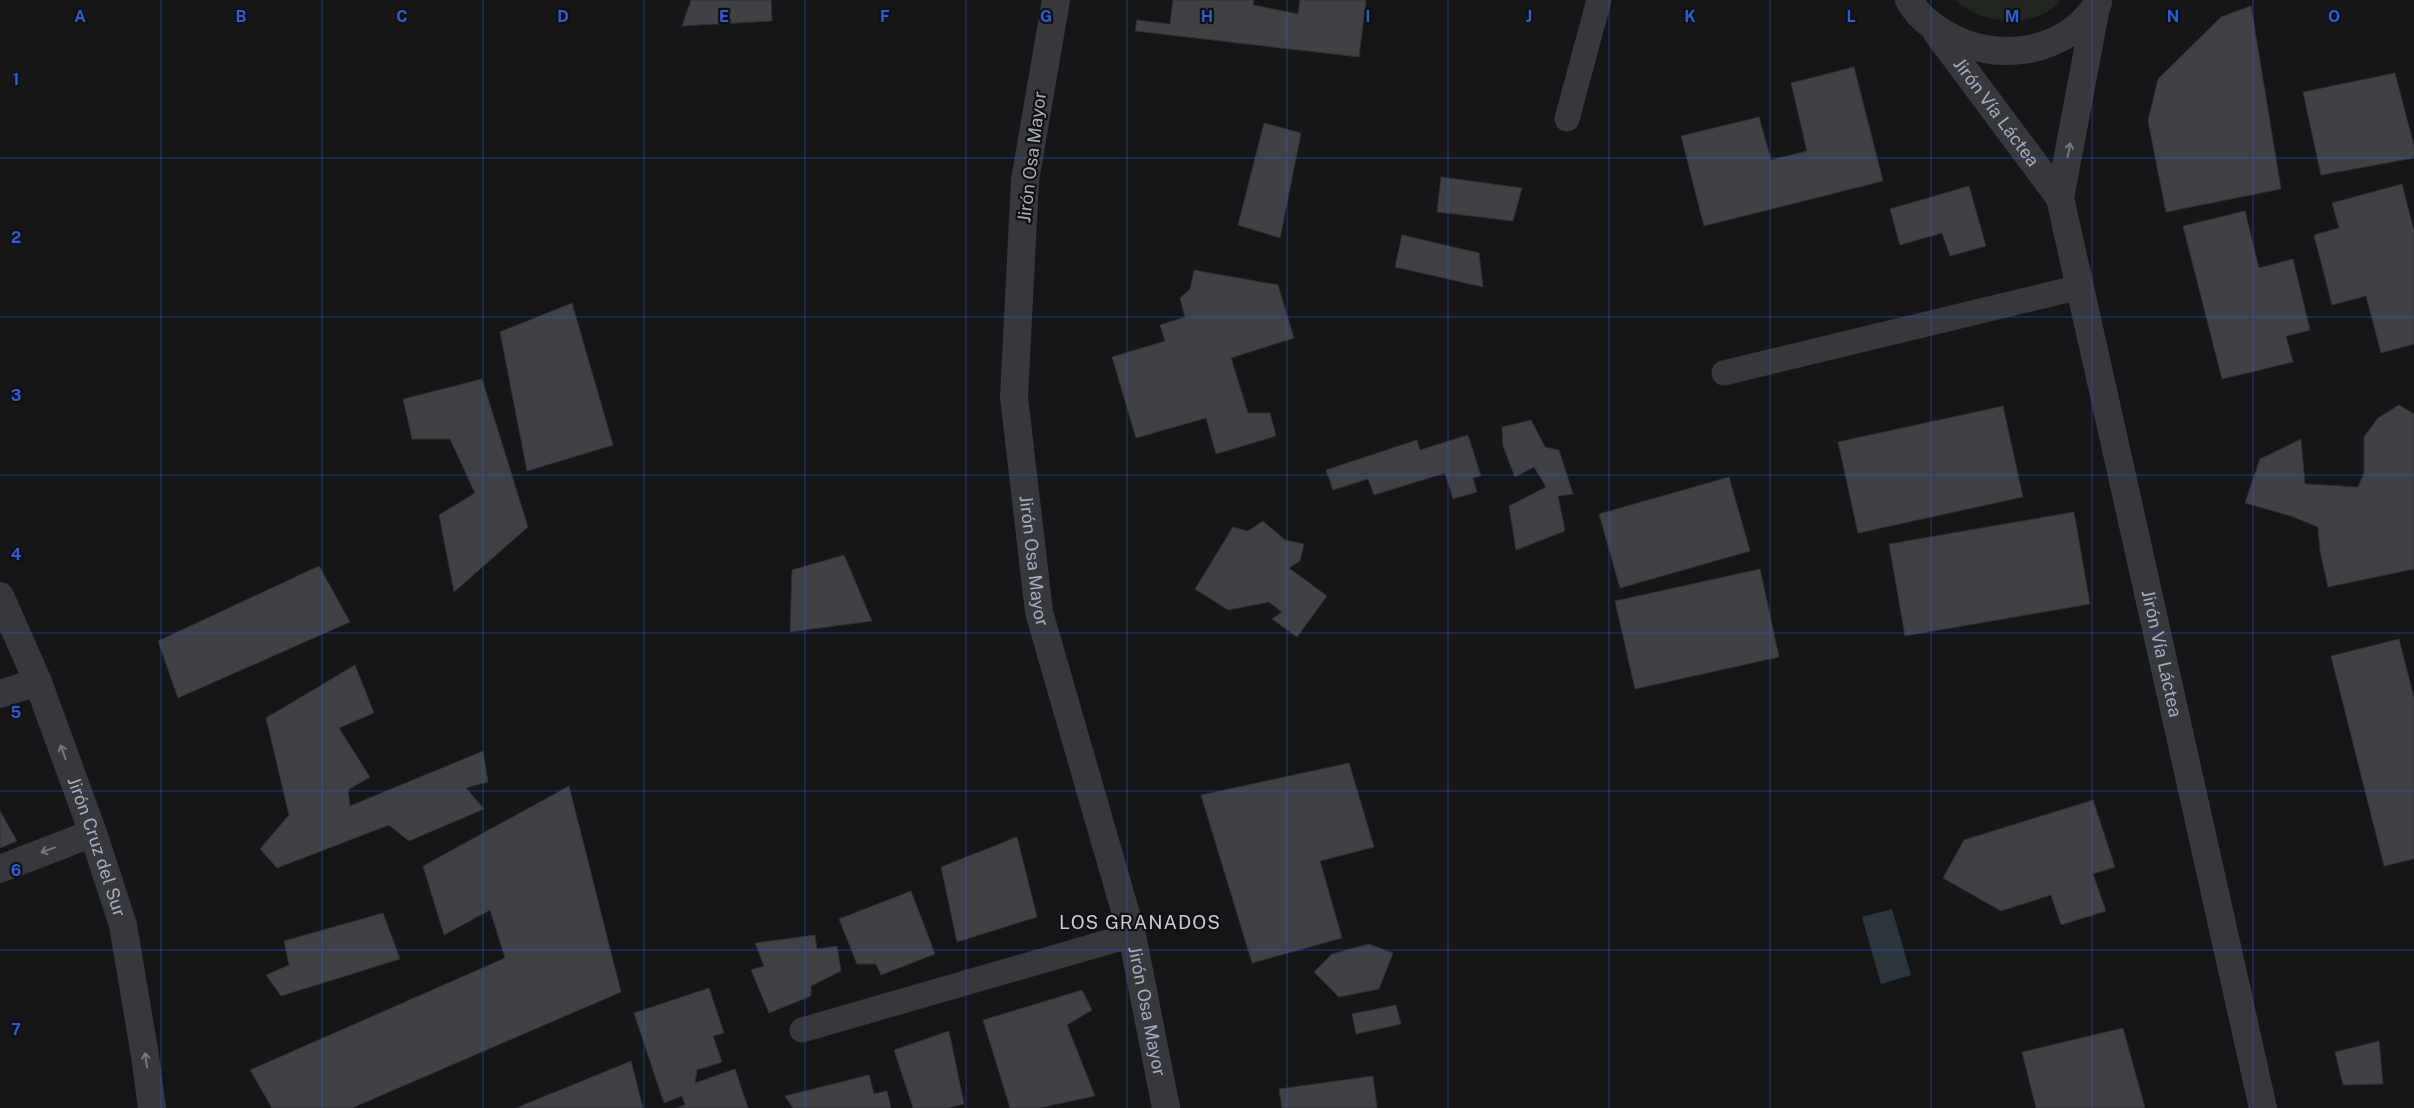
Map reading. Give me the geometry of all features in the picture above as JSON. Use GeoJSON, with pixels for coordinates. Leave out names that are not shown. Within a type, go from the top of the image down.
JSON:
{"type":"FeatureCollection","features":[{"type":"Feature","properties":{"kind":"street","name":"Jirón Osa Mayor"},"geometry":{"type":"LineString","coordinates":[[1056,0],[1025,180],[1014,397],[1039,612],[1132,934],[1166,1108]]}},
{"type":"Feature","properties":{"kind":"street","name":"Jirón Vía Láctea"},"geometry":{"type":"LineString","coordinates":[[1909,0],[1931,26],[2060,198]]}},
{"type":"Feature","properties":{"kind":"street","name":"Jirón Vía Láctea"},"geometry":{"type":"LineString","coordinates":[[2098,4],[2060,198],[2263,1108]]}},
{"type":"Feature","properties":{"kind":"street"},"geometry":{"type":"LineString","coordinates":[[1931,26],[1962,44],[1971,46],[1999,52],[2035,49],[2069,33],[2098,4]]}},
{"type":"Feature","properties":{"kind":"street","name":"Jirón Cruz del Sur"},"geometry":{"type":"LineString","coordinates":[[0,596],[38,682],[93,833],[123,925],[152,1108]]}},
{"type":"Feature","properties":{"kind":"street"},"geometry":{"type":"LineString","coordinates":[[0,694],[38,682]]}},
{"type":"Feature","properties":{"kind":"street"},"geometry":{"type":"LineString","coordinates":[[0,869],[93,833]]}},
{"type":"Feature","properties":{"kind":"lane"},"geometry":{"type":"LineString","coordinates":[[1567,119],[1599,0]]}},
{"type":"Feature","properties":{"kind":"lane"},"geometry":{"type":"LineString","coordinates":[[1724,373],[2080,287]]}},
{"type":"Feature","properties":{"kind":"lane"},"geometry":{"type":"LineString","coordinates":[[802,1030],[1132,934]]}},
{"type":"Feature","properties":{"kind":"shaded area"},"geometry":{"type":"Polygon","coordinates":[[[1955,0],[2061,0],[2050,10],[2037,17],[2008,21],[1979,15],[1955,0]]]}},
{"type":"Feature","properties":{"kind":"shaded area"},"geometry":{"type":"Polygon","coordinates":[[[1892,909],[1911,975],[1881,984],[1862,917],[1892,909]]]}},
{"type":"Feature","properties":{"kind":"building"},"geometry":{"type":"Polygon","coordinates":[[[691,0],[771,0],[772,21],[682,26],[691,0]]]}},
{"type":"Feature","properties":{"kind":"building"},"geometry":{"type":"Polygon","coordinates":[[[1173,0],[1254,0],[1253,5],[1298,14],[1300,0],[1366,0],[1359,57],[1135,31],[1137,20],[1170,24],[1173,0]]]}},
{"type":"Feature","properties":{"kind":"building"},"geometry":{"type":"Polygon","coordinates":[[[2251,6],[2281,189],[2166,212],[2148,121],[2158,79],[2221,17],[2251,6]]]}},
{"type":"Feature","properties":{"kind":"building"},"geometry":{"type":"Polygon","coordinates":[[[1854,67],[1883,181],[1704,226],[1681,136],[1759,117],[1771,160],[1807,151],[1791,83],[1854,67]]]}},
{"type":"Feature","properties":{"kind":"building"},"geometry":{"type":"Polygon","coordinates":[[[2395,73],[2414,146],[2414,158],[2321,175],[2303,92],[2395,73]]]}},
{"type":"Feature","properties":{"kind":"building"},"geometry":{"type":"Polygon","coordinates":[[[1264,123],[1301,133],[1280,238],[1238,225],[1264,123]]]}},
{"type":"Feature","properties":{"kind":"building"},"geometry":{"type":"Polygon","coordinates":[[[1441,177],[1522,188],[1513,221],[1437,212],[1441,177]]]}},
{"type":"Feature","properties":{"kind":"building"},"geometry":{"type":"Polygon","coordinates":[[[2402,184],[2414,231],[2414,344],[2381,353],[2366,296],[2332,305],[2314,235],[2339,228],[2332,203],[2402,184]]]}},
{"type":"Feature","properties":{"kind":"building"},"geometry":{"type":"Polygon","coordinates":[[[1969,186],[1986,246],[1950,256],[1942,233],[1900,245],[1890,209],[1969,186]]]}},
{"type":"Feature","properties":{"kind":"building"},"geometry":{"type":"Polygon","coordinates":[[[2245,211],[2259,268],[2293,259],[2310,330],[2286,336],[2293,362],[2222,379],[2183,226],[2245,211]]]}},
{"type":"Feature","properties":{"kind":"building"},"geometry":{"type":"Polygon","coordinates":[[[1402,235],[1479,253],[1483,287],[1395,267],[1402,235]]]}},
{"type":"Feature","properties":{"kind":"building"},"geometry":{"type":"Polygon","coordinates":[[[1194,270],[1278,285],[1294,338],[1231,358],[1248,413],[1270,413],[1276,436],[1216,454],[1206,418],[1136,438],[1112,357],[1165,341],[1160,325],[1185,317],[1180,298],[1190,289],[1194,270]]]}},
{"type":"Feature","properties":{"kind":"building"},"geometry":{"type":"Polygon","coordinates":[[[572,303],[613,445],[527,471],[500,332],[572,303]]]}},
{"type":"Feature","properties":{"kind":"building"},"geometry":{"type":"Polygon","coordinates":[[[482,379],[528,527],[454,592],[439,515],[475,493],[450,439],[412,439],[403,399],[482,379]]]}},
{"type":"Feature","properties":{"kind":"building"},"geometry":{"type":"Polygon","coordinates":[[[2399,405],[2414,414],[2414,569],[2328,587],[2320,551],[2318,527],[2291,516],[2245,503],[2260,459],[2301,439],[2305,484],[2358,487],[2364,473],[2364,437],[2378,418],[2399,405]]]}},
{"type":"Feature","properties":{"kind":"building"},"geometry":{"type":"Polygon","coordinates":[[[2003,406],[2023,497],[1858,533],[1838,442],[2003,406]]]}},
{"type":"Feature","properties":{"kind":"building"},"geometry":{"type":"Polygon","coordinates":[[[1531,420],[1545,447],[1559,450],[1573,494],[1558,496],[1565,531],[1516,550],[1509,506],[1546,487],[1534,467],[1515,477],[1503,446],[1502,427],[1531,420]]]}},
{"type":"Feature","properties":{"kind":"building"},"geometry":{"type":"Polygon","coordinates":[[[1468,435],[1481,476],[1473,478],[1477,492],[1453,499],[1445,473],[1374,495],[1368,479],[1333,490],[1326,470],[1417,440],[1420,450],[1468,435]]]}},
{"type":"Feature","properties":{"kind":"building"},"geometry":{"type":"Polygon","coordinates":[[[1729,477],[1750,551],[1620,588],[1599,514],[1729,477]]]}},
{"type":"Feature","properties":{"kind":"building"},"geometry":{"type":"Polygon","coordinates":[[[2074,512],[2090,604],[1905,636],[1889,544],[2074,512]]]}},
{"type":"Feature","properties":{"kind":"building"},"geometry":{"type":"Polygon","coordinates":[[[1263,521],[1285,540],[1304,544],[1300,561],[1289,568],[1327,596],[1297,637],[1272,619],[1282,612],[1269,602],[1228,610],[1195,589],[1233,527],[1248,531],[1263,521]]]}},
{"type":"Feature","properties":{"kind":"building"},"geometry":{"type":"Polygon","coordinates":[[[844,555],[872,621],[790,632],[792,570],[844,555]]]}},
{"type":"Feature","properties":{"kind":"building"},"geometry":{"type":"Polygon","coordinates":[[[319,566],[350,622],[178,698],[158,641],[319,566]]]}},
{"type":"Feature","properties":{"kind":"building"},"geometry":{"type":"Polygon","coordinates":[[[1760,569],[1779,657],[1635,689],[1615,601],[1760,569]]]}},
{"type":"Feature","properties":{"kind":"building"},"geometry":{"type":"Polygon","coordinates":[[[2399,639],[2414,698],[2414,859],[2384,866],[2331,656],[2399,639]]]}},
{"type":"Feature","properties":{"kind":"building"},"geometry":{"type":"Polygon","coordinates":[[[355,665],[374,713],[339,728],[370,777],[348,790],[350,806],[483,751],[488,782],[466,788],[484,809],[409,841],[389,825],[277,868],[260,849],[289,815],[266,718],[355,665]]]}},
{"type":"Feature","properties":{"kind":"building"},"geometry":{"type":"Polygon","coordinates":[[[1349,763],[1374,847],[1320,861],[1342,938],[1252,963],[1201,795],[1349,763]]]}},
{"type":"Feature","properties":{"kind":"building"},"geometry":{"type":"Polygon","coordinates":[[[569,786],[621,992],[352,1108],[272,1108],[250,1070],[505,958],[490,910],[444,935],[423,866],[569,786]]]}},
{"type":"Feature","properties":{"kind":"building"},"geometry":{"type":"Polygon","coordinates":[[[2093,800],[2115,867],[2093,874],[2106,911],[2061,925],[2051,895],[2001,911],[1943,878],[1964,840],[2093,800]]]}},
{"type":"Feature","properties":{"kind":"building"},"geometry":{"type":"Polygon","coordinates":[[[0,811],[17,841],[0,848],[0,811]]]}},
{"type":"Feature","properties":{"kind":"building"},"geometry":{"type":"Polygon","coordinates":[[[1017,837],[1037,917],[957,942],[941,867],[1017,837]]]}},
{"type":"Feature","properties":{"kind":"building"},"geometry":{"type":"Polygon","coordinates":[[[911,891],[935,954],[881,975],[876,964],[857,964],[839,919],[911,891]]]}},
{"type":"Feature","properties":{"kind":"building"},"geometry":{"type":"Polygon","coordinates":[[[383,913],[400,959],[281,996],[266,975],[289,965],[284,941],[383,913]]]}},
{"type":"Feature","properties":{"kind":"building"},"geometry":{"type":"Polygon","coordinates":[[[815,935],[817,949],[837,946],[841,971],[811,986],[811,996],[769,1013],[751,970],[764,966],[755,943],[815,935]]]}},
{"type":"Feature","properties":{"kind":"building"},"geometry":{"type":"Polygon","coordinates":[[[1369,944],[1393,953],[1379,989],[1339,997],[1314,972],[1332,954],[1369,944]]]}},
{"type":"Feature","properties":{"kind":"building"},"geometry":{"type":"Polygon","coordinates":[[[709,988],[724,1033],[713,1036],[722,1062],[697,1070],[695,1083],[735,1069],[748,1108],[676,1108],[685,1105],[682,1096],[664,1103],[634,1013],[709,988]]]}},
{"type":"Feature","properties":{"kind":"building"},"geometry":{"type":"Polygon","coordinates":[[[1082,990],[1092,1010],[1067,1025],[1095,1096],[1039,1108],[1010,1108],[983,1020],[1082,990]]]}},
{"type":"Feature","properties":{"kind":"building"},"geometry":{"type":"Polygon","coordinates":[[[1396,1005],[1401,1024],[1356,1034],[1352,1014],[1396,1005]]]}},
{"type":"Feature","properties":{"kind":"building"},"geometry":{"type":"Polygon","coordinates":[[[2123,1028],[2145,1108],[2036,1108],[2022,1052],[2123,1028]]]}},
{"type":"Feature","properties":{"kind":"building"},"geometry":{"type":"Polygon","coordinates":[[[949,1031],[964,1104],[947,1108],[913,1108],[894,1050],[949,1031]]]}},
{"type":"Feature","properties":{"kind":"building"},"geometry":{"type":"Polygon","coordinates":[[[2379,1041],[2383,1084],[2343,1085],[2335,1052],[2379,1041]]]}},
{"type":"Feature","properties":{"kind":"building"},"geometry":{"type":"Polygon","coordinates":[[[631,1061],[643,1108],[516,1108],[631,1061]]]}},
{"type":"Feature","properties":{"kind":"building"},"geometry":{"type":"Polygon","coordinates":[[[869,1075],[874,1094],[887,1091],[891,1108],[793,1108],[785,1096],[869,1075]]]}},
{"type":"Feature","properties":{"kind":"building"},"geometry":{"type":"Polygon","coordinates":[[[1373,1076],[1377,1108],[1282,1108],[1279,1089],[1373,1076]]]}},
{"type":"Feature","properties":{"kind":"district","name":"LOS GRANADOS"},"geometry":{"type":"Point","coordinates":[1140,922]}}]}
